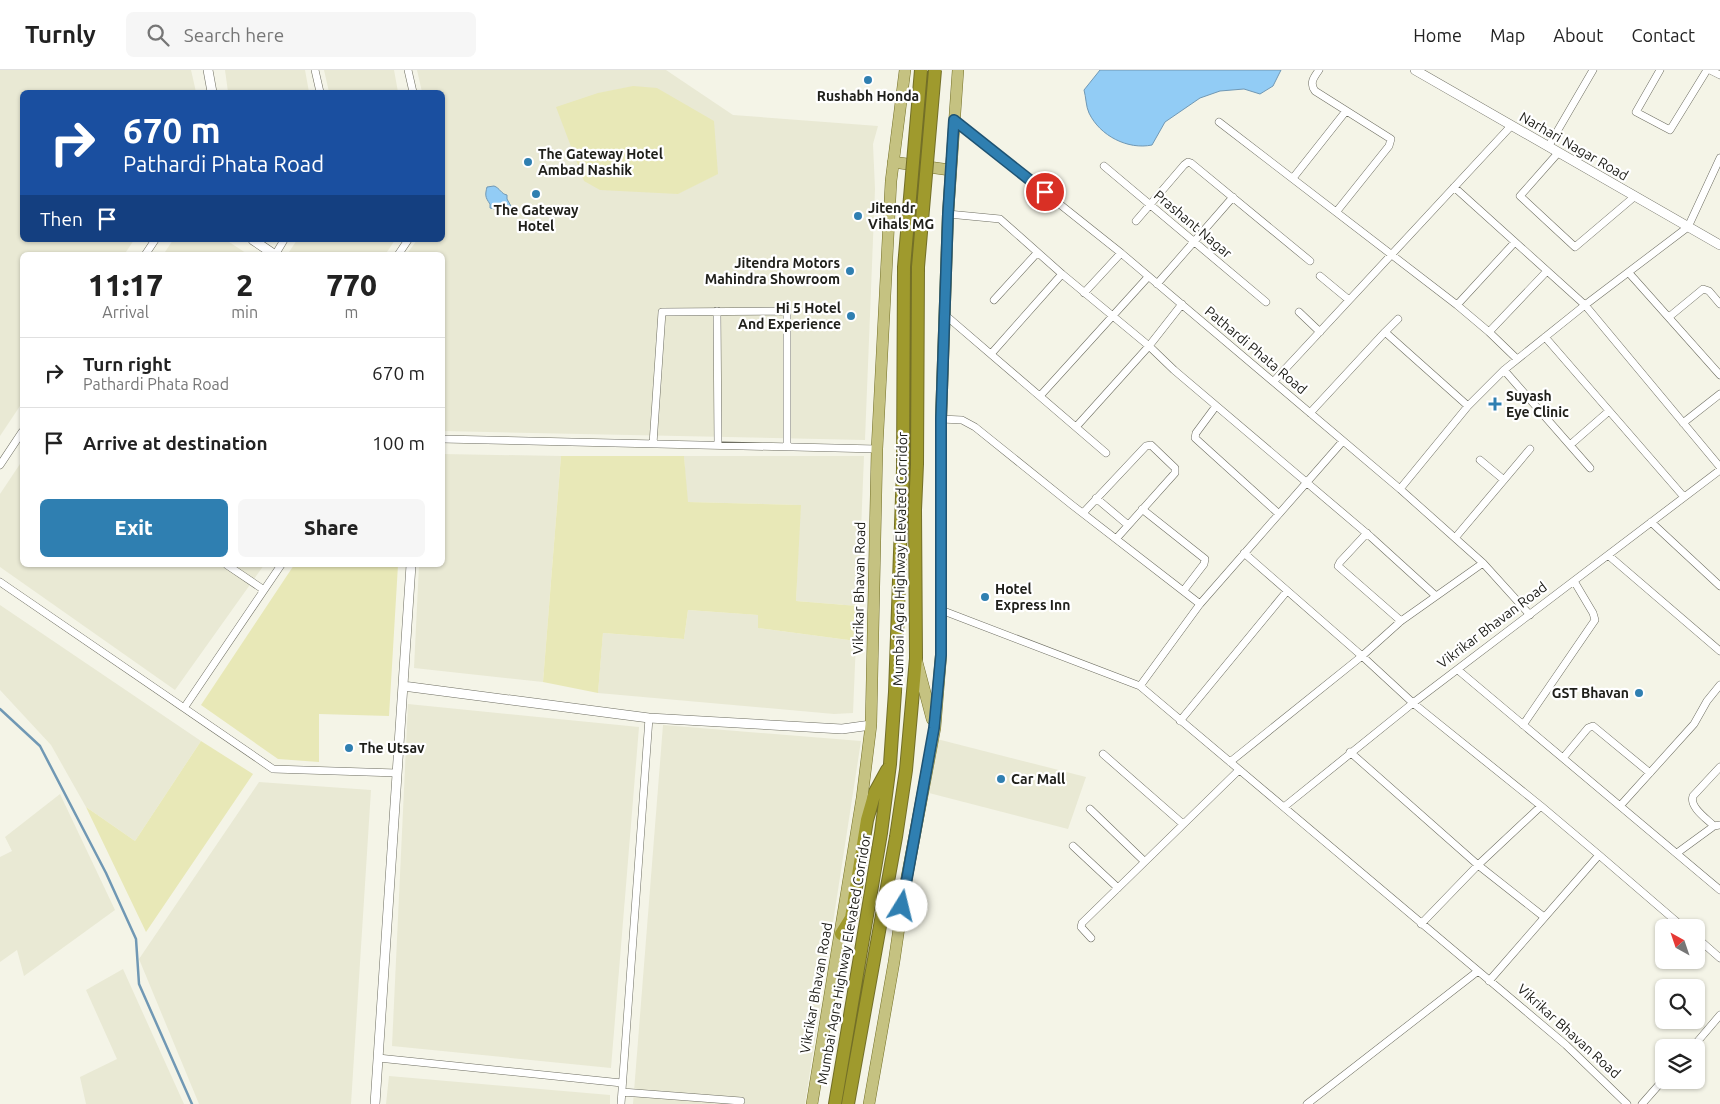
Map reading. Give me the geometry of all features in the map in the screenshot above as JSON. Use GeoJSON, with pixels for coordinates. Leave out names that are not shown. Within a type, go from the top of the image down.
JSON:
{"type":"FeatureCollection","features":[{"type":"Feature","properties":{"kind":"highway","name":"Mumbai Agra Highway Elevated Corridor"},"geometry":{"type":"LineString","coordinates":[[835,1104],[882,833],[890,764],[895,692],[903,469],[904,267],[921,70]]}},
{"type":"Feature","properties":{"kind":"highway","name":"Mumbai Agra Highway Elevated Corridor"},"geometry":{"type":"LineString","coordinates":[[848,1104],[905,780],[916,658],[915,510],[918,266],[935,70]]}},
{"type":"Feature","properties":{"kind":"highway"},"geometry":{"type":"LineString","coordinates":[[841,934],[851,918],[867,820],[875,792],[890,764]]}},
{"type":"Feature","properties":{"kind":"main road","name":"Vikrikar Bhavan Road"},"geometry":{"type":"LineString","coordinates":[[812,1104],[841,934],[871,726],[878,449],[891,181],[905,70]]}},
{"type":"Feature","properties":{"kind":"main road"},"geometry":{"type":"LineString","coordinates":[[869,1104],[934,728],[941,655],[941,419],[944,314],[950,170],[958,70]]}},
{"type":"Feature","properties":{"kind":"main road"},"geometry":{"type":"LineString","coordinates":[[894,162],[950,170]]}},
{"type":"Feature","properties":{"kind":"main road"},"geometry":{"type":"LineString","coordinates":[[916,658],[934,728]]}},
{"type":"Feature","properties":{"kind":"street"},"geometry":{"type":"LineString","coordinates":[[208,70],[212,90]]}},
{"type":"Feature","properties":{"kind":"street"},"geometry":{"type":"LineString","coordinates":[[315,70],[320,90]]}},
{"type":"Feature","properties":{"kind":"street"},"geometry":{"type":"LineString","coordinates":[[408,70],[413,90]]}},
{"type":"Feature","properties":{"kind":"street"},"geometry":{"type":"LineString","coordinates":[[1319,70],[1312,80],[1315,91],[1391,139],[1390,146],[1337,211]]}},
{"type":"Feature","properties":{"kind":"street","name":"Narhari Nagar Road"},"geometry":{"type":"LineString","coordinates":[[1415,70],[1720,245]]}},
{"type":"Feature","properties":{"kind":"street"},"geometry":{"type":"LineString","coordinates":[[1548,147],[1593,70]]}},
{"type":"Feature","properties":{"kind":"street"},"geometry":{"type":"LineString","coordinates":[[1660,70],[1636,112],[1670,130],[1708,70],[1720,75]]}},
{"type":"Feature","properties":{"kind":"street"},"geometry":{"type":"LineString","coordinates":[[1293,178],[1346,111]]}},
{"type":"Feature","properties":{"kind":"street","name":"Pathardi Phata Road"},"geometry":{"type":"LineString","coordinates":[[954,120],[1121,253],[1400,489],[1483,563],[1530,615]]}},
{"type":"Feature","properties":{"kind":"street"},"geometry":{"type":"LineString","coordinates":[[1219,122],[1457,305],[1517,359]]}},
{"type":"Feature","properties":{"kind":"street"},"geometry":{"type":"LineString","coordinates":[[1274,382],[1511,126]]}},
{"type":"Feature","properties":{"kind":"street"},"geometry":{"type":"LineString","coordinates":[[1558,153],[1520,196],[1574,247],[1634,197]]}},
{"type":"Feature","properties":{"kind":"street"},"geometry":{"type":"LineString","coordinates":[[1400,489],[1468,406],[1504,370],[1688,227],[1720,160]]}},
{"type":"Feature","properties":{"kind":"street"},"geometry":{"type":"LineString","coordinates":[[1136,220],[1188,162],[1310,262]]}},
{"type":"Feature","properties":{"kind":"street","name":"Prashant Nagar"},"geometry":{"type":"LineString","coordinates":[[1104,166],[1266,302]]}},
{"type":"Feature","properties":{"kind":"street"},"geometry":{"type":"LineString","coordinates":[[1454,187],[1585,306],[1720,468]]}},
{"type":"Feature","properties":{"kind":"street"},"geometry":{"type":"LineString","coordinates":[[1158,284],[1233,197]]}},
{"type":"Feature","properties":{"kind":"street"},"geometry":{"type":"LineString","coordinates":[[948,214],[1000,219],[1037,253],[1149,346],[1216,406],[1307,482],[1436,596]]}},
{"type":"Feature","properties":{"kind":"street"},"geometry":{"type":"LineString","coordinates":[[255,242],[270,252]]}},
{"type":"Feature","properties":{"kind":"street"},"geometry":{"type":"LineString","coordinates":[[1457,305],[1515,242]]}},
{"type":"Feature","properties":{"kind":"street"},"geometry":{"type":"LineString","coordinates":[[994,300],[1037,253]]}},
{"type":"Feature","properties":{"kind":"street"},"geometry":{"type":"LineString","coordinates":[[1084,293],[1121,253]]}},
{"type":"Feature","properties":{"kind":"street"},"geometry":{"type":"LineString","coordinates":[[1489,332],[1547,271]]}},
{"type":"Feature","properties":{"kind":"street"},"geometry":{"type":"LineString","coordinates":[[1629,273],[1720,375]]}},
{"type":"Feature","properties":{"kind":"street"},"geometry":{"type":"LineString","coordinates":[[991,354],[1062,274]]}},
{"type":"Feature","properties":{"kind":"street"},"geometry":{"type":"LineString","coordinates":[[1320,276],[1349,300]]}},
{"type":"Feature","properties":{"kind":"street"},"geometry":{"type":"LineString","coordinates":[[1040,396],[1148,277]]}},
{"type":"Feature","properties":{"kind":"street"},"geometry":{"type":"LineString","coordinates":[[1669,317],[1702,289],[1709,292],[1720,304]]}},
{"type":"Feature","properties":{"kind":"street"},"geometry":{"type":"LineString","coordinates":[[1076,427],[1149,346],[1182,304]]}},
{"type":"Feature","properties":{"kind":"street"},"geometry":{"type":"LineString","coordinates":[[718,311],[718,445]]}},
{"type":"Feature","properties":{"kind":"street"},"geometry":{"type":"LineString","coordinates":[[653,444],[662,312],[787,311],[787,447]]}},
{"type":"Feature","properties":{"kind":"street"},"geometry":{"type":"LineString","coordinates":[[1299,312],[1320,332]]}},
{"type":"Feature","properties":{"kind":"street"},"geometry":{"type":"LineString","coordinates":[[944,314],[1106,453]]}},
{"type":"Feature","properties":{"kind":"street"},"geometry":{"type":"LineString","coordinates":[[1310,413],[1398,319]]}},
{"type":"Feature","properties":{"kind":"street"},"geometry":{"type":"LineString","coordinates":[[1385,332],[1468,406]]}},
{"type":"Feature","properties":{"kind":"street"},"geometry":{"type":"LineString","coordinates":[[1545,337],[1684,497]]}},
{"type":"Feature","properties":{"kind":"street"},"geometry":{"type":"LineString","coordinates":[[1504,370],[1590,468]]}},
{"type":"Feature","properties":{"kind":"street"},"geometry":{"type":"LineString","coordinates":[[1683,423],[1720,394]]}},
{"type":"Feature","properties":{"kind":"street"},"geometry":{"type":"LineString","coordinates":[[1216,406],[1196,433],[1195,438],[1279,514]]}},
{"type":"Feature","properties":{"kind":"street"},"geometry":{"type":"LineString","coordinates":[[1570,445],[1609,411]]}},
{"type":"Feature","properties":{"kind":"street"},"geometry":{"type":"LineString","coordinates":[[941,419],[962,420],[975,427],[1200,604]]}},
{"type":"Feature","properties":{"kind":"street"},"geometry":{"type":"LineString","coordinates":[[0,465],[20,435]]}},
{"type":"Feature","properties":{"kind":"street"},"geometry":{"type":"LineString","coordinates":[[445,439],[878,449]]}},
{"type":"Feature","properties":{"kind":"street"},"geometry":{"type":"LineString","coordinates":[[1140,686],[1200,604],[1343,441]]}},
{"type":"Feature","properties":{"kind":"street"},"geometry":{"type":"LineString","coordinates":[[1082,513],[1146,446],[1151,445],[1176,471],[1116,539]]}},
{"type":"Feature","properties":{"kind":"street"},"geometry":{"type":"LineString","coordinates":[[1455,538],[1530,449]]}},
{"type":"Feature","properties":{"kind":"street"},"geometry":{"type":"LineString","coordinates":[[1480,460],[1504,480]]}},
{"type":"Feature","properties":{"kind":"street","name":"Vikrikar Bhavan Road"},"geometry":{"type":"LineString","coordinates":[[1284,807],[1413,703],[1720,468]]}},
{"type":"Feature","properties":{"kind":"street"},"geometry":{"type":"LineString","coordinates":[[1096,498],[1128,525]]}},
{"type":"Feature","properties":{"kind":"street"},"geometry":{"type":"LineString","coordinates":[[1142,509],[1206,559],[1184,590]]}},
{"type":"Feature","properties":{"kind":"street"},"geometry":{"type":"LineString","coordinates":[[1651,522],[1720,586]]}},
{"type":"Feature","properties":{"kind":"street"},"geometry":{"type":"LineString","coordinates":[[1367,534],[1338,566],[1401,621]]}},
{"type":"Feature","properties":{"kind":"street"},"geometry":{"type":"LineString","coordinates":[[1244,553],[1413,703],[1541,806],[1674,919]]}},
{"type":"Feature","properties":{"kind":"street"},"geometry":{"type":"LineString","coordinates":[[1608,555],[1720,651]]}},
{"type":"Feature","properties":{"kind":"street"},"geometry":{"type":"LineString","coordinates":[[1230,762],[1362,656],[1401,621],[1483,563]]}},
{"type":"Feature","properties":{"kind":"street"},"geometry":{"type":"LineString","coordinates":[[230,567],[264,590]]}},
{"type":"Feature","properties":{"kind":"street"},"geometry":{"type":"LineString","coordinates":[[184,708],[280,567]]}},
{"type":"Feature","properties":{"kind":"street"},"geometry":{"type":"LineString","coordinates":[[375,1104],[411,567]]}},
{"type":"Feature","properties":{"kind":"street"},"geometry":{"type":"LineString","coordinates":[[1523,725],[1595,620],[1593,613],[1574,581]]}},
{"type":"Feature","properties":{"kind":"street"},"geometry":{"type":"LineString","coordinates":[[0,582],[273,769],[397,773]]}},
{"type":"Feature","properties":{"kind":"street"},"geometry":{"type":"LineString","coordinates":[[1180,720],[1287,591]]}},
{"type":"Feature","properties":{"kind":"street","name":"Vikrikar Bhavan Road"},"geometry":{"type":"LineString","coordinates":[[941,610],[1140,686],[1566,1046],[1627,1104]]}},
{"type":"Feature","properties":{"kind":"street"},"geometry":{"type":"LineString","coordinates":[[1458,670],[1719,888]]}},
{"type":"Feature","properties":{"kind":"street"},"geometry":{"type":"LineString","coordinates":[[1620,806],[1694,724],[1707,701],[1720,685]]}},
{"type":"Feature","properties":{"kind":"street"},"geometry":{"type":"LineString","coordinates":[[403,686],[649,718],[842,729],[871,726]]}},
{"type":"Feature","properties":{"kind":"street"},"geometry":{"type":"LineString","coordinates":[[621,1104],[649,718]]}},
{"type":"Feature","properties":{"kind":"street"},"geometry":{"type":"LineString","coordinates":[[1562,758],[1588,728],[1593,726],[1650,773]]}},
{"type":"Feature","properties":{"kind":"street"},"geometry":{"type":"LineString","coordinates":[[1350,752],[1478,865],[1544,917]]}},
{"type":"Feature","properties":{"kind":"street"},"geometry":{"type":"LineString","coordinates":[[1103,754],[1183,824]]}},
{"type":"Feature","properties":{"kind":"street"},"geometry":{"type":"LineString","coordinates":[[1677,853],[1717,826],[1693,806],[1691,800],[1720,767]]}},
{"type":"Feature","properties":{"kind":"street"},"geometry":{"type":"LineString","coordinates":[[1091,938],[1081,925],[1144,861],[1239,770]]}},
{"type":"Feature","properties":{"kind":"street"},"geometry":{"type":"LineString","coordinates":[[1421,924],[1478,865],[1541,806]]}},
{"type":"Feature","properties":{"kind":"street"},"geometry":{"type":"LineString","coordinates":[[1090,809],[1144,861]]}},
{"type":"Feature","properties":{"kind":"street"},"geometry":{"type":"LineString","coordinates":[[1073,846],[1118,888]]}},
{"type":"Feature","properties":{"kind":"street"},"geometry":{"type":"LineString","coordinates":[[1489,981],[1599,855]]}},
{"type":"Feature","properties":{"kind":"street"},"geometry":{"type":"LineString","coordinates":[[1705,946],[1720,958]]}},
{"type":"Feature","properties":{"kind":"street"},"geometry":{"type":"LineString","coordinates":[[1307,1104],[1478,971]]}},
{"type":"Feature","properties":{"kind":"street"},"geometry":{"type":"LineString","coordinates":[[1700,1039],[1720,1015]]}},
{"type":"Feature","properties":{"kind":"street"},"geometry":{"type":"LineString","coordinates":[[378,1058],[622,1083]]}},
{"type":"Feature","properties":{"kind":"street"},"geometry":{"type":"LineString","coordinates":[[1642,1104],[1655,1089]]}},
{"type":"Feature","properties":{"kind":"street"},"geometry":{"type":"LineString","coordinates":[[622,1092],[741,1101]]}},
{"type":"Feature","properties":{"kind":"shaded area"},"geometry":{"type":"Polygon","coordinates":[[[0,70],[191,70],[196,90],[20,90],[20,242],[133,242],[126,252],[20,252],[20,406],[0,436],[0,70]]]}},
{"type":"Feature","properties":{"kind":"shaded area"},"geometry":{"type":"Polygon","coordinates":[[[225,70],[305,70],[309,90],[228,90],[225,70]]]}},
{"type":"Feature","properties":{"kind":"shaded area"},"geometry":{"type":"Polygon","coordinates":[[[324,70],[394,70],[398,90],[329,90],[324,70]]]}},
{"type":"Feature","properties":{"kind":"shaded area"},"geometry":{"type":"Polygon","coordinates":[[[417,70],[666,70],[733,115],[878,126],[873,144],[875,189],[865,440],[445,431],[445,252],[408,252],[416,242],[445,242],[445,90],[422,90],[417,70]]]}},
{"type":"Feature","properties":{"kind":"shaded area"},"geometry":{"type":"Polygon","coordinates":[[[172,242],[229,242],[244,252],[165,252],[172,242]]]}},
{"type":"Feature","properties":{"kind":"shaded area"},"geometry":{"type":"Polygon","coordinates":[[[296,242],[394,242],[387,252],[289,252],[296,242]]]}},
{"type":"Feature","properties":{"kind":"shaded area"},"geometry":{"type":"Polygon","coordinates":[[[445,454],[561,456],[543,682],[414,668],[419,567],[445,567],[445,454]]]}},
{"type":"Feature","properties":{"kind":"shaded area"},"geometry":{"type":"Polygon","coordinates":[[[684,456],[864,456],[858,606],[796,601],[800,505],[687,502],[684,456]]]}},
{"type":"Feature","properties":{"kind":"shaded area"},"geometry":{"type":"Polygon","coordinates":[[[20,464],[20,567],[263,567],[175,690],[0,567],[0,494],[20,464]]]}},
{"type":"Feature","properties":{"kind":"shaded area"},"geometry":{"type":"Polygon","coordinates":[[[0,605],[201,741],[135,841],[86,807],[51,745],[0,690],[0,605]]]}},
{"type":"Feature","properties":{"kind":"shaded area"},"geometry":{"type":"Polygon","coordinates":[[[688,610],[759,615],[759,628],[856,641],[853,713],[834,714],[598,693],[603,633],[684,639],[688,610]]]}},
{"type":"Feature","properties":{"kind":"shaded area"},"geometry":{"type":"Polygon","coordinates":[[[408,704],[639,727],[611,1068],[392,1046],[408,704]]]}},
{"type":"Feature","properties":{"kind":"shaded area"},"geometry":{"type":"Polygon","coordinates":[[[663,725],[861,741],[805,1104],[633,1104],[663,725]]]}},
{"type":"Feature","properties":{"kind":"shaded area"},"geometry":{"type":"Polygon","coordinates":[[[937,739],[1086,777],[1068,829],[929,793],[937,739]]]}},
{"type":"Feature","properties":{"kind":"shaded area"},"geometry":{"type":"Polygon","coordinates":[[[259,782],[371,790],[351,1104],[199,1104],[139,959],[259,782]]]}},
{"type":"Feature","properties":{"kind":"shaded area"},"geometry":{"type":"Polygon","coordinates":[[[60,794],[115,910],[24,976],[17,950],[0,962],[0,857],[12,851],[5,837],[60,794]]]}},
{"type":"Feature","properties":{"kind":"shaded area"},"geometry":{"type":"Polygon","coordinates":[[[123,969],[184,1104],[86,1104],[80,1077],[117,1059],[86,990],[123,969]]]}},
{"type":"Feature","properties":{"kind":"shaded area"},"geometry":{"type":"Polygon","coordinates":[[[389,1076],[610,1095],[610,1104],[386,1104],[389,1076]]]}},
{"type":"Feature","properties":{"kind":"green space"},"geometry":{"type":"Polygon","coordinates":[[[633,86],[657,88],[714,121],[718,174],[678,194],[600,190],[584,181],[556,107],[598,93],[633,86]]]}},
{"type":"Feature","properties":{"kind":"green space"},"geometry":{"type":"Polygon","coordinates":[[[561,456],[684,456],[688,502],[801,505],[796,601],[858,606],[856,641],[758,628],[758,615],[688,610],[684,639],[603,633],[598,693],[543,682],[561,456]]]}},
{"type":"Feature","properties":{"kind":"green space"},"geometry":{"type":"Polygon","coordinates":[[[293,567],[398,567],[389,716],[319,714],[319,762],[278,759],[201,705],[293,567]]]}},
{"type":"Feature","properties":{"kind":"green space"},"geometry":{"type":"Polygon","coordinates":[[[201,741],[253,774],[146,932],[86,807],[135,841],[201,741]]]}},
{"type":"Feature","properties":{"kind":"water"},"geometry":{"type":"Polygon","coordinates":[[[1100,70],[1281,70],[1273,86],[1260,94],[1244,89],[1220,91],[1200,98],[1165,122],[1152,145],[1143,146],[1124,143],[1107,135],[1089,113],[1084,90],[1100,70]]]}},
{"type":"Feature","properties":{"kind":"water"},"geometry":{"type":"Polygon","coordinates":[[[494,186],[507,195],[512,208],[510,215],[501,215],[495,209],[490,208],[486,192],[487,187],[494,186]]]}},
{"type":"Feature","properties":{"kind":"waterway"},"geometry":{"type":"LineString","coordinates":[[0,709],[40,746],[106,873],[136,939],[139,984],[192,1104]]}},
{"type":"Feature","properties":{"kind":"place","name":"Rushabh Honda"},"geometry":{"type":"Point","coordinates":[868,80]}},
{"type":"Feature","properties":{"kind":"place","name":"The Gateway Hotel Ambad Nashik"},"geometry":{"type":"Point","coordinates":[528,162]}},
{"type":"Feature","properties":{"kind":"place","name":"The Gateway Hotel"},"geometry":{"type":"Point","coordinates":[536,194]}},
{"type":"Feature","properties":{"kind":"place","name":"Jitendr Vihals MG"},"geometry":{"type":"Point","coordinates":[858,216]}},
{"type":"Feature","properties":{"kind":"place","name":"Jitendra Motors Mahindra Showroom"},"geometry":{"type":"Point","coordinates":[850,271]}},
{"type":"Feature","properties":{"kind":"place","name":"Hi 5 Hotel And Experience"},"geometry":{"type":"Point","coordinates":[851,316]}},
{"type":"Feature","properties":{"kind":"place","name":"Suyash Eye Clinic"},"geometry":{"type":"Point","coordinates":[1495,404]}},
{"type":"Feature","properties":{"kind":"place","name":"Hotel Express Inn"},"geometry":{"type":"Point","coordinates":[985,597]}},
{"type":"Feature","properties":{"kind":"place","name":"GST Bhavan"},"geometry":{"type":"Point","coordinates":[1639,693]}},
{"type":"Feature","properties":{"kind":"place","name":"The Utsav"},"geometry":{"type":"Point","coordinates":[349,748]}},
{"type":"Feature","properties":{"kind":"place","name":"Car Mall"},"geometry":{"type":"Point","coordinates":[1001,779]}},
{"type":"Feature","properties":{"kind":"route"},"geometry":{"type":"LineString","coordinates":[[902,906],[934,728],[941,655],[941,419],[948,214],[954,120],[1045,192]]}}]}
